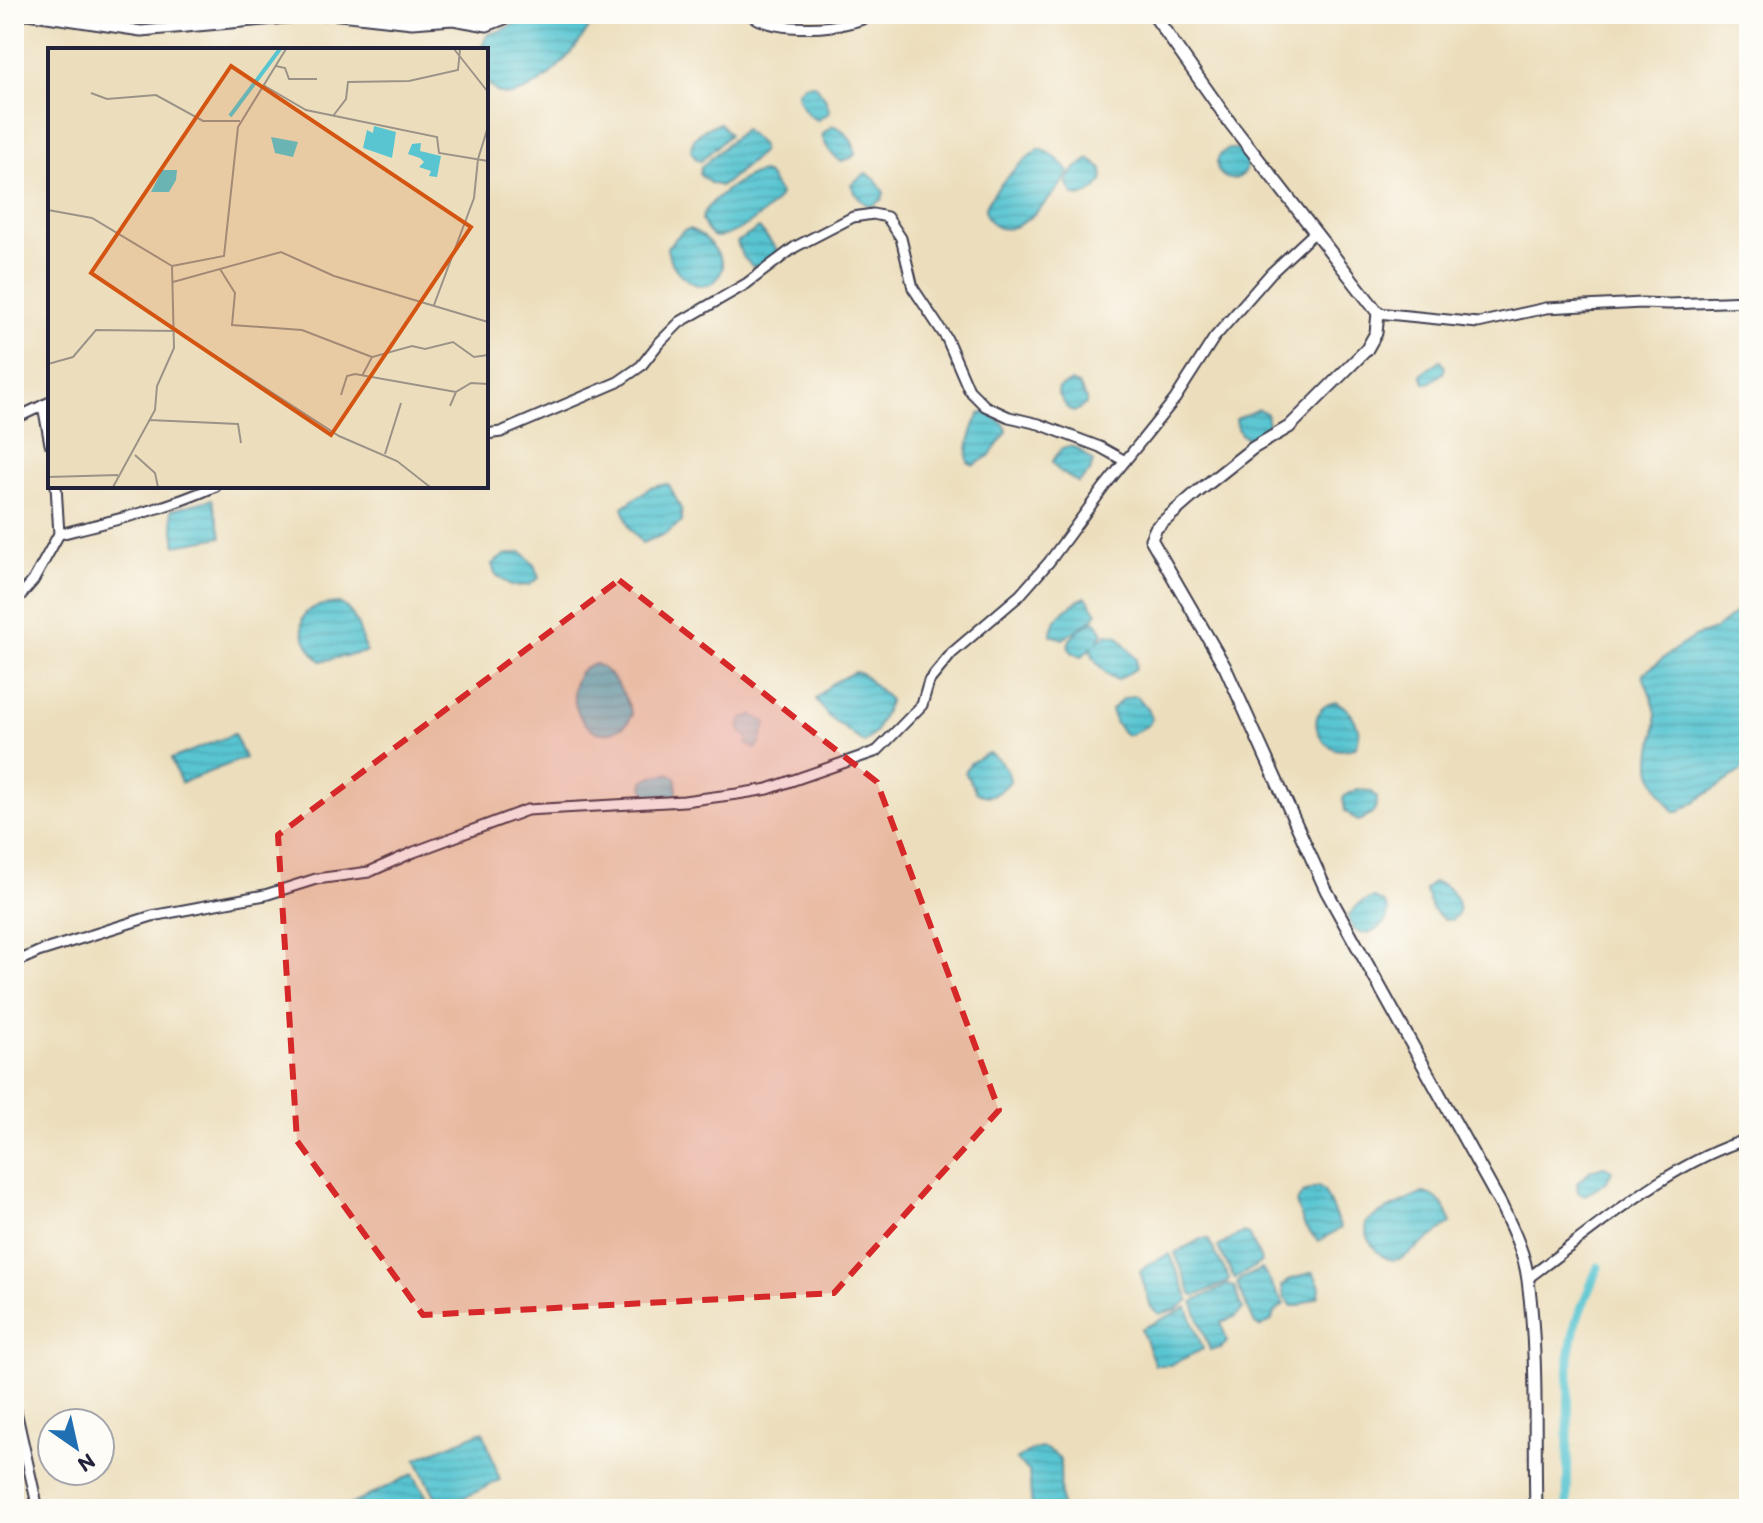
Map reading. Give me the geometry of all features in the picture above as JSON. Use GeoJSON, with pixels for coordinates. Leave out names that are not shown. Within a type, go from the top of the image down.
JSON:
{"type":"FeatureCollection","features":[{"type":"Feature","properties":{"kind":"street"},"geometry":{"type":"LineString","coordinates":[[14,16],[27,14],[141,31],[331,14],[412,23],[453,20],[487,26],[518,14]]}},
{"type":"Feature","properties":{"kind":"street"},"geometry":{"type":"LineString","coordinates":[[619,14],[630,18],[656,18],[691,14]]}},
{"type":"Feature","properties":{"kind":"street"},"geometry":{"type":"LineString","coordinates":[[749,14],[758,20],[793,27],[843,25],[874,14]]}},
{"type":"Feature","properties":{"kind":"street"},"geometry":{"type":"LineString","coordinates":[[1153,14],[1231,124],[1378,313],[1376,333],[1367,349],[1289,427],[1253,448],[1205,486],[1156,528],[1151,539],[1225,667],[1326,890],[1517,1239],[1528,1278],[1536,1509]]}},
{"type":"Feature","properties":{"kind":"street"},"geometry":{"type":"LineString","coordinates":[[488,434],[501,432],[618,382],[641,366],[680,322],[746,284],[795,247],[853,217],[873,214],[887,217],[901,238],[913,288],[947,339],[969,390],[985,406],[1100,447],[1125,461]]}},
{"type":"Feature","properties":{"kind":"street"},"geometry":{"type":"LineString","coordinates":[[14,963],[38,952],[152,916],[265,895],[316,879],[369,872],[527,810],[684,801],[768,789],[877,751],[922,705],[929,681],[952,653],[1020,595],[1049,562],[1175,399],[1214,338],[1271,273],[1315,232]]}},
{"type":"Feature","properties":{"kind":"street"},"geometry":{"type":"LineString","coordinates":[[1378,313],[1478,323],[1546,308],[1749,301]]}},
{"type":"Feature","properties":{"kind":"street"},"geometry":{"type":"LineString","coordinates":[[14,419],[46,403],[48,424]]}},
{"type":"Feature","properties":{"kind":"street"},"geometry":{"type":"LineString","coordinates":[[14,603],[33,581],[59,534],[56,488]]}},
{"type":"Feature","properties":{"kind":"street"},"geometry":{"type":"LineString","coordinates":[[59,534],[193,497],[212,488]]}},
{"type":"Feature","properties":{"kind":"street"},"geometry":{"type":"LineString","coordinates":[[1528,1278],[1686,1164],[1718,1148],[1749,1139]]}},
{"type":"Feature","properties":{"kind":"street"},"geometry":{"type":"LineString","coordinates":[[14,1402],[38,1509]]}},
{"type":"Feature","properties":{"kind":"highlighted area"},"geometry":{"type":"Polygon","coordinates":[[[619,580],[877,782],[999,1110],[834,1293],[423,1315],[297,1141],[278,835],[619,580]]]}},
{"type":"Feature","properties":{"kind":"water"},"geometry":{"type":"Polygon","coordinates":[[[531,14],[594,15],[577,45],[547,77],[514,94],[499,93],[488,82],[488,48],[481,48],[488,34],[503,30],[531,14]]]}},
{"type":"Feature","properties":{"kind":"water"},"geometry":{"type":"Polygon","coordinates":[[[815,84],[830,112],[818,120],[804,110],[797,93],[804,85],[815,84]]]}},
{"type":"Feature","properties":{"kind":"water"},"geometry":{"type":"Polygon","coordinates":[[[720,123],[729,135],[701,161],[697,160],[691,151],[696,137],[720,123]]]}},
{"type":"Feature","properties":{"kind":"water"},"geometry":{"type":"Polygon","coordinates":[[[833,126],[842,130],[851,141],[855,154],[851,158],[841,161],[827,146],[822,134],[833,126]]]}},
{"type":"Feature","properties":{"kind":"water"},"geometry":{"type":"Polygon","coordinates":[[[744,129],[761,145],[762,152],[726,183],[720,186],[710,183],[700,174],[701,167],[744,129]]]}},
{"type":"Feature","properties":{"kind":"water"},"geometry":{"type":"Polygon","coordinates":[[[1038,149],[1056,158],[1069,173],[1045,203],[1024,222],[1002,228],[993,224],[985,208],[995,191],[1038,149]]]}},
{"type":"Feature","properties":{"kind":"water"},"geometry":{"type":"Polygon","coordinates":[[[1232,149],[1243,153],[1247,164],[1243,175],[1232,179],[1221,175],[1217,164],[1221,153],[1232,149]]]}},
{"type":"Feature","properties":{"kind":"water"},"geometry":{"type":"Polygon","coordinates":[[[1089,159],[1101,168],[1103,179],[1094,190],[1079,197],[1066,183],[1073,171],[1089,159]]]}},
{"type":"Feature","properties":{"kind":"water"},"geometry":{"type":"Polygon","coordinates":[[[761,172],[768,175],[780,194],[777,200],[739,229],[720,237],[711,235],[702,220],[709,206],[736,184],[761,172]]]}},
{"type":"Feature","properties":{"kind":"water"},"geometry":{"type":"Polygon","coordinates":[[[866,173],[876,180],[884,193],[882,199],[872,206],[861,201],[851,184],[866,173]]]}},
{"type":"Feature","properties":{"kind":"water"},"geometry":{"type":"Polygon","coordinates":[[[759,228],[777,253],[766,264],[753,267],[742,256],[737,242],[759,228]]]}},
{"type":"Feature","properties":{"kind":"water"},"geometry":{"type":"Polygon","coordinates":[[[689,229],[705,239],[721,260],[723,266],[718,278],[710,284],[692,283],[675,268],[670,258],[667,247],[689,229]]]}},
{"type":"Feature","properties":{"kind":"water"},"geometry":{"type":"Polygon","coordinates":[[[1441,360],[1445,367],[1443,373],[1425,383],[1421,374],[1441,360]]]}},
{"type":"Feature","properties":{"kind":"water"},"geometry":{"type":"Polygon","coordinates":[[[1071,382],[1079,385],[1086,399],[1086,404],[1074,412],[1067,408],[1058,393],[1059,388],[1071,382]]]}},
{"type":"Feature","properties":{"kind":"water"},"geometry":{"type":"Polygon","coordinates":[[[1258,409],[1266,413],[1269,432],[1257,439],[1247,439],[1240,432],[1236,419],[1258,409]]]}},
{"type":"Feature","properties":{"kind":"water"},"geometry":{"type":"Polygon","coordinates":[[[986,412],[1004,424],[1007,432],[989,456],[974,465],[968,462],[969,444],[977,419],[986,412]]]}},
{"type":"Feature","properties":{"kind":"water"},"geometry":{"type":"Polygon","coordinates":[[[1062,448],[1077,448],[1093,461],[1090,472],[1078,483],[1058,470],[1052,462],[1062,448]]]}},
{"type":"Feature","properties":{"kind":"water"},"geometry":{"type":"Polygon","coordinates":[[[666,484],[681,509],[682,522],[665,534],[642,543],[629,527],[623,507],[650,488],[666,484]]]}},
{"type":"Feature","properties":{"kind":"water"},"geometry":{"type":"Polygon","coordinates":[[[212,499],[222,537],[176,545],[171,510],[212,499]]]}},
{"type":"Feature","properties":{"kind":"water"},"geometry":{"type":"Polygon","coordinates":[[[522,552],[534,565],[539,578],[529,585],[511,586],[495,574],[492,564],[505,555],[522,552]]]}},
{"type":"Feature","properties":{"kind":"water"},"geometry":{"type":"Polygon","coordinates":[[[1086,597],[1097,613],[1094,618],[1063,639],[1051,635],[1058,617],[1086,597]]]}},
{"type":"Feature","properties":{"kind":"water"},"geometry":{"type":"Polygon","coordinates":[[[339,603],[354,617],[366,652],[321,661],[305,639],[303,618],[313,608],[339,603]]]}},
{"type":"Feature","properties":{"kind":"water"},"geometry":{"type":"Polygon","coordinates":[[[1739,610],[1749,639],[1749,712],[1745,730],[1749,740],[1749,766],[1675,812],[1662,795],[1653,775],[1651,761],[1656,711],[1643,674],[1694,637],[1714,630],[1739,610]]]}},
{"type":"Feature","properties":{"kind":"water"},"geometry":{"type":"Polygon","coordinates":[[[1092,621],[1103,633],[1097,642],[1108,634],[1118,636],[1136,659],[1136,668],[1118,680],[1100,667],[1091,648],[1081,657],[1069,648],[1071,638],[1092,621]]]}},
{"type":"Feature","properties":{"kind":"water"},"geometry":{"type":"Polygon","coordinates":[[[595,664],[608,672],[618,685],[632,715],[625,725],[614,731],[601,733],[590,728],[581,719],[576,706],[576,680],[583,670],[595,664]]]}},
{"type":"Feature","properties":{"kind":"water"},"geometry":{"type":"Polygon","coordinates":[[[854,672],[861,673],[890,700],[875,733],[864,743],[828,716],[816,699],[831,684],[854,672]]]}},
{"type":"Feature","properties":{"kind":"water"},"geometry":{"type":"Polygon","coordinates":[[[1137,696],[1152,719],[1131,735],[1125,734],[1116,724],[1111,710],[1123,699],[1137,696]]]}},
{"type":"Feature","properties":{"kind":"water"},"geometry":{"type":"Polygon","coordinates":[[[1336,702],[1348,710],[1356,722],[1359,735],[1355,748],[1335,749],[1318,732],[1316,724],[1321,710],[1336,702]]]}},
{"type":"Feature","properties":{"kind":"water"},"geometry":{"type":"Polygon","coordinates":[[[752,715],[767,722],[756,749],[747,745],[748,739],[739,726],[743,718],[752,715]]]}},
{"type":"Feature","properties":{"kind":"water"},"geometry":{"type":"Polygon","coordinates":[[[234,734],[245,758],[181,783],[171,759],[234,734]]]}},
{"type":"Feature","properties":{"kind":"water"},"geometry":{"type":"Polygon","coordinates":[[[988,753],[1003,764],[1010,781],[999,792],[986,796],[976,792],[965,772],[970,763],[988,753]]]}},
{"type":"Feature","properties":{"kind":"water"},"geometry":{"type":"Polygon","coordinates":[[[669,773],[676,777],[677,794],[670,799],[649,797],[643,788],[644,781],[669,773]]]}},
{"type":"Feature","properties":{"kind":"water"},"geometry":{"type":"Polygon","coordinates":[[[1358,789],[1372,792],[1377,798],[1372,813],[1358,821],[1345,811],[1343,797],[1358,789]]]}},
{"type":"Feature","properties":{"kind":"water"},"geometry":{"type":"Polygon","coordinates":[[[1433,882],[1444,885],[1455,898],[1458,914],[1451,920],[1443,919],[1432,909],[1425,890],[1433,882]]]}},
{"type":"Feature","properties":{"kind":"water"},"geometry":{"type":"Polygon","coordinates":[[[1372,898],[1384,904],[1388,912],[1386,920],[1371,932],[1362,933],[1353,928],[1348,916],[1360,903],[1372,898]]]}},
{"type":"Feature","properties":{"kind":"water"},"geometry":{"type":"Polygon","coordinates":[[[1604,1166],[1612,1170],[1605,1182],[1584,1195],[1578,1192],[1577,1183],[1591,1170],[1604,1166]]]}},
{"type":"Feature","properties":{"kind":"water"},"geometry":{"type":"Polygon","coordinates":[[[1318,1187],[1324,1191],[1341,1228],[1318,1241],[1305,1227],[1296,1203],[1303,1193],[1318,1187]]]}},
{"type":"Feature","properties":{"kind":"water"},"geometry":{"type":"Polygon","coordinates":[[[1423,1193],[1433,1196],[1442,1204],[1451,1223],[1404,1257],[1389,1259],[1383,1256],[1368,1237],[1366,1222],[1423,1193]]]}},
{"type":"Feature","properties":{"kind":"water"},"geometry":{"type":"Polygon","coordinates":[[[1243,1232],[1249,1234],[1262,1262],[1235,1279],[1218,1247],[1243,1232]]]}},
{"type":"Feature","properties":{"kind":"water"},"geometry":{"type":"Polygon","coordinates":[[[1201,1239],[1208,1239],[1229,1278],[1228,1282],[1195,1296],[1175,1253],[1201,1239]]]}},
{"type":"Feature","properties":{"kind":"water"},"geometry":{"type":"Polygon","coordinates":[[[1170,1254],[1189,1300],[1177,1309],[1159,1314],[1151,1307],[1140,1272],[1150,1263],[1170,1254]]]}},
{"type":"Feature","properties":{"kind":"water"},"geometry":{"type":"Polygon","coordinates":[[[1262,1269],[1284,1304],[1274,1313],[1272,1320],[1260,1327],[1255,1324],[1237,1284],[1262,1269]]]}},
{"type":"Feature","properties":{"kind":"water"},"geometry":{"type":"Polygon","coordinates":[[[1313,1272],[1320,1286],[1319,1296],[1292,1306],[1284,1297],[1282,1286],[1313,1272]]]}},
{"type":"Feature","properties":{"kind":"water"},"geometry":{"type":"Polygon","coordinates":[[[1227,1285],[1234,1287],[1243,1309],[1235,1317],[1221,1322],[1227,1342],[1221,1348],[1210,1350],[1193,1304],[1227,1285]]]}},
{"type":"Feature","properties":{"kind":"water"},"geometry":{"type":"Polygon","coordinates":[[[1187,1307],[1203,1349],[1170,1365],[1155,1365],[1141,1329],[1187,1307]]]}},
{"type":"Feature","properties":{"kind":"water"},"geometry":{"type":"Polygon","coordinates":[[[483,1431],[500,1480],[442,1509],[416,1459],[483,1431]]]}},
{"type":"Feature","properties":{"kind":"water"},"geometry":{"type":"Polygon","coordinates":[[[1043,1448],[1060,1460],[1061,1509],[1032,1509],[1029,1471],[1016,1460],[1043,1448]]]}},
{"type":"Feature","properties":{"kind":"water"},"geometry":{"type":"Polygon","coordinates":[[[413,1474],[434,1509],[342,1509],[413,1474]]]}},
{"type":"Feature","properties":{"kind":"waterway"},"geometry":{"type":"LineString","coordinates":[[1567,1509],[1569,1357],[1576,1321],[1598,1267]]}}]}
